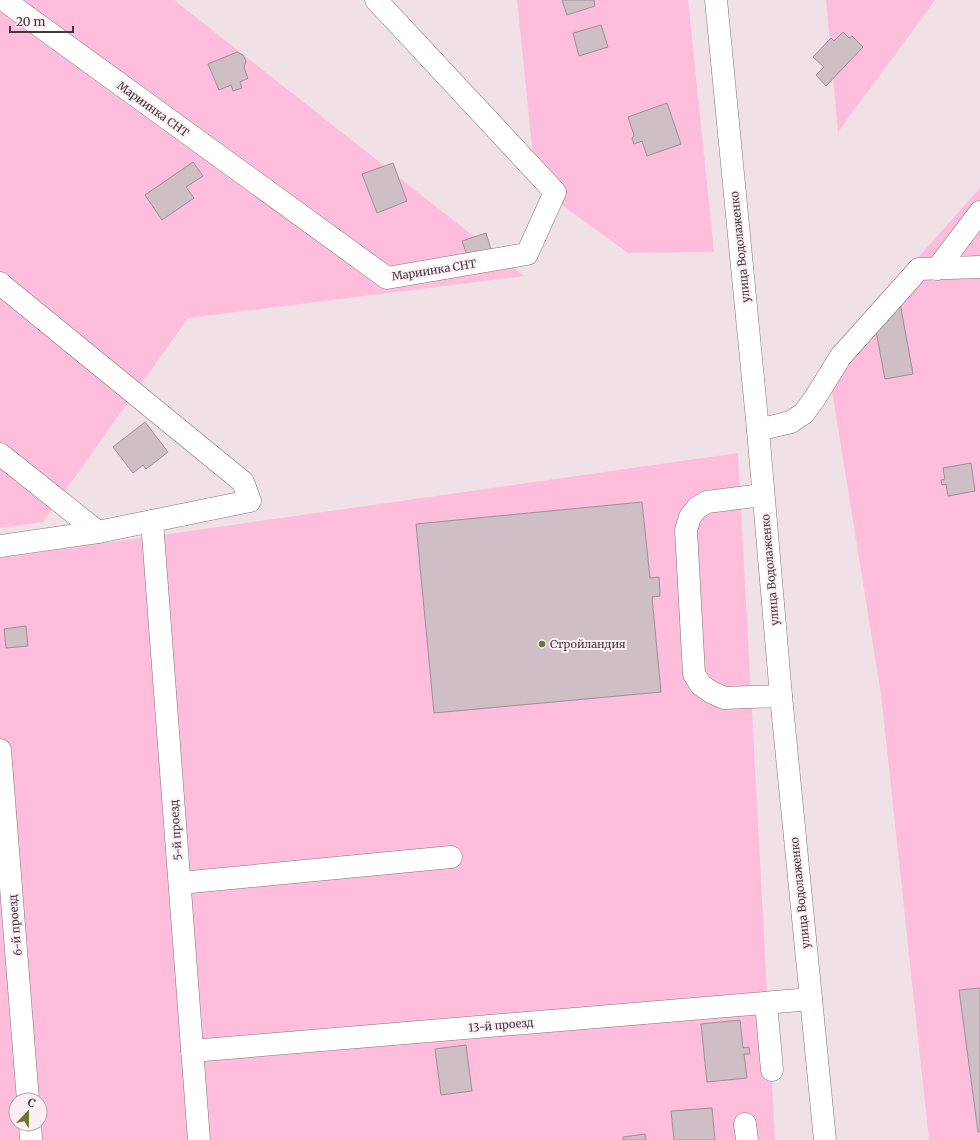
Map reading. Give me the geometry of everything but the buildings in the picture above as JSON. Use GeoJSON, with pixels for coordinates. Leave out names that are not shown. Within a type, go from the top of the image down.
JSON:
{"type":"FeatureCollection","features":[{"type":"Feature","properties":{"kind":"street","name":"Мариинка СНТ"},"geometry":{"type":"LineString","coordinates":[[4,0],[387,278],[527,254],[555,192],[376,0]]}},
{"type":"Feature","properties":{"kind":"street","name":"улица Водолаженко"},"geometry":{"type":"LineString","coordinates":[[716,0],[758,430],[781,696],[825,1140]]}},
{"type":"Feature","properties":{"kind":"street"},"geometry":{"type":"LineString","coordinates":[[937,269],[980,212]]}},
{"type":"Feature","properties":{"kind":"street"},"geometry":{"type":"LineString","coordinates":[[758,430],[791,422],[804,413],[841,356],[919,269],[980,268]]}},
{"type":"Feature","properties":{"kind":"street"},"geometry":{"type":"LineString","coordinates":[[0,283],[243,482],[250,501],[98,532],[0,546]]}},
{"type":"Feature","properties":{"kind":"street"},"geometry":{"type":"LineString","coordinates":[[0,454],[98,532]]}},
{"type":"Feature","properties":{"kind":"street"},"geometry":{"type":"LineString","coordinates":[[763,495],[707,502],[697,508],[690,517],[686,530],[694,674],[701,684],[711,692],[724,698],[781,696]]}},
{"type":"Feature","properties":{"kind":"street","name":"5-й проезд"},"geometry":{"type":"LineString","coordinates":[[152,521],[199,1140]]}},
{"type":"Feature","properties":{"kind":"street","name":"6-й проезд"},"geometry":{"type":"LineString","coordinates":[[0,750],[27,1092]]}},
{"type":"Feature","properties":{"kind":"street"},"geometry":{"type":"LineString","coordinates":[[180,883],[450,857]]}},
{"type":"Feature","properties":{"kind":"street","name":"13-й проезд"},"geometry":{"type":"LineString","coordinates":[[192,1052],[811,999]]}},
{"type":"Feature","properties":{"kind":"street"},"geometry":{"type":"LineString","coordinates":[[766,1003],[772,1070]]}},
{"type":"Feature","properties":{"kind":"shaded area"},"geometry":{"type":"Polygon","coordinates":[[[0,0],[174,0],[524,276],[188,318],[43,522],[0,528],[0,0]]]}},
{"type":"Feature","properties":{"kind":"shaded area"},"geometry":{"type":"Polygon","coordinates":[[[517,0],[688,0],[714,252],[628,253],[536,186],[517,0]]]}},
{"type":"Feature","properties":{"kind":"shaded area"},"geometry":{"type":"Polygon","coordinates":[[[826,0],[935,0],[838,132],[826,0]]]}},
{"type":"Feature","properties":{"kind":"shaded area"},"geometry":{"type":"Polygon","coordinates":[[[980,188],[980,1140],[929,1140],[881,694],[827,360],[980,188]]]}},
{"type":"Feature","properties":{"kind":"shaded area"},"geometry":{"type":"Polygon","coordinates":[[[738,453],[775,1140],[0,1140],[0,558],[738,453]]]}},
{"type":"Feature","properties":{"kind":"place","name":"Стройландия"},"geometry":{"type":"Point","coordinates":[542,644]}}]}
